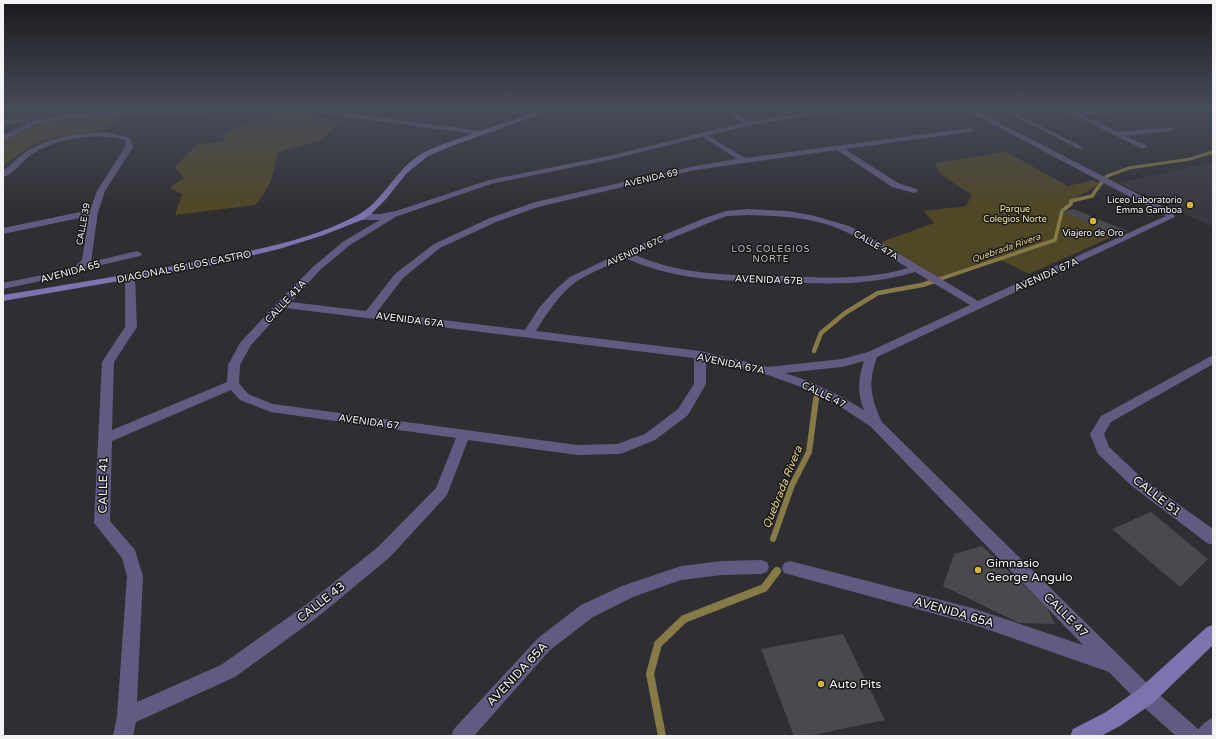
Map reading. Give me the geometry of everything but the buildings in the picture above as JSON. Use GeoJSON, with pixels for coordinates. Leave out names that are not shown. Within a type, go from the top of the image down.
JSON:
{"type":"FeatureCollection","features":[{"type":"Feature","properties":{"kind":"main road","name":"DIAGONAL 65 LOS CASTRO"},"geometry":{"type":"LineString","coordinates":[[3,298],[130,278],[260,251],[325,231],[360,217],[372,209],[411,163],[421,156],[457,142]]}},
{"type":"Feature","properties":{"kind":"main road"},"geometry":{"type":"LineString","coordinates":[[1080,736],[1113,719],[1146,696],[1213,633]]}},
{"type":"Feature","properties":{"kind":"street","name":"CALLE 39"},"geometry":{"type":"LineString","coordinates":[[3,175],[30,153],[58,142]]}},
{"type":"Feature","properties":{"kind":"street","name":"CALLE 39"},"geometry":{"type":"LineString","coordinates":[[81,267],[87,261],[94,212],[101,191],[129,147],[128,142]]}},
{"type":"Feature","properties":{"kind":"street"},"geometry":{"type":"LineString","coordinates":[[360,217],[380,217],[398,214],[489,182],[613,157],[669,142]]}},
{"type":"Feature","properties":{"kind":"street"},"geometry":{"type":"LineString","coordinates":[[716,142],[744,160]]}},
{"type":"Feature","properties":{"kind":"street","name":"AVENIDA 69"},"geometry":{"type":"LineString","coordinates":[[369,315],[399,276],[436,246],[493,220],[535,205],[656,176],[744,160],[872,142]]}},
{"type":"Feature","properties":{"kind":"street","name":"AVENIDA 67A"},"geometry":{"type":"LineString","coordinates":[[282,304],[700,355],[768,371],[842,363],[872,355],[1171,217],[1170,214],[1031,142]]}},
{"type":"Feature","properties":{"kind":"street"},"geometry":{"type":"LineString","coordinates":[[1134,142],[1143,147]]}},
{"type":"Feature","properties":{"kind":"street"},"geometry":{"type":"LineString","coordinates":[[837,147],[895,185],[914,191]]}},
{"type":"Feature","properties":{"kind":"street"},"geometry":{"type":"LineString","coordinates":[[3,231],[94,212]]}},
{"type":"Feature","properties":{"kind":"street","name":"AVENIDA 67C"},"geometry":{"type":"LineString","coordinates":[[529,333],[543,310],[559,292],[574,279],[626,254],[708,220],[726,214],[765,212]]}},
{"type":"Feature","properties":{"kind":"street","name":"CALLE 47A"},"geometry":{"type":"LineString","coordinates":[[765,212],[811,218],[846,228],[871,241],[915,269],[978,305]]}},
{"type":"Feature","properties":{"kind":"street","name":"CALLE 41A"},"geometry":{"type":"LineString","coordinates":[[233,384],[234,366],[246,343],[282,304],[317,268],[347,243],[398,214]]}},
{"type":"Feature","properties":{"kind":"street"},"geometry":{"type":"LineString","coordinates":[[360,217],[366,224],[362,235]]}},
{"type":"Feature","properties":{"kind":"street","name":"AVENIDA 65"},"geometry":{"type":"LineString","coordinates":[[3,286],[75,271],[81,267],[137,254]]}},
{"type":"Feature","properties":{"kind":"street","name":"AVENIDA 67B"},"geometry":{"type":"LineString","coordinates":[[626,254],[647,264],[666,270],[707,277],[840,281],[892,276],[915,269]]}},
{"type":"Feature","properties":{"kind":"street","name":"CALLE 41"},"geometry":{"type":"LineString","coordinates":[[123,736],[127,716],[135,576],[129,555],[102,523],[108,362],[130,327],[130,278]]}},
{"type":"Feature","properties":{"kind":"street","name":"AVENIDA 67"},"geometry":{"type":"LineString","coordinates":[[233,384],[244,397],[271,408],[577,450],[618,449],[650,437],[683,412],[700,384],[700,355]]}},
{"type":"Feature","properties":{"kind":"street","name":"CALLE 47"},"geometry":{"type":"LineString","coordinates":[[872,355],[865,374],[864,397],[876,424]]}},
{"type":"Feature","properties":{"kind":"street","name":"CALLE 51"},"geometry":{"type":"LineString","coordinates":[[1213,359],[1106,419],[1097,434],[1103,450],[1137,482],[1213,538]]}},
{"type":"Feature","properties":{"kind":"street","name":"CALLE 47"},"geometry":{"type":"LineString","coordinates":[[768,371],[805,384],[842,402],[876,424],[1146,696],[1191,736]]}},
{"type":"Feature","properties":{"kind":"street"},"geometry":{"type":"LineString","coordinates":[[104,439],[233,384]]}},
{"type":"Feature","properties":{"kind":"street","name":"CALLE 43"},"geometry":{"type":"LineString","coordinates":[[127,716],[228,671],[313,610],[384,552],[442,492],[464,434]]}},
{"type":"Feature","properties":{"kind":"street","name":"AVENIDA 65A"},"geometry":{"type":"LineString","coordinates":[[461,736],[544,644],[587,611],[628,590],[681,573],[722,568],[761,567]]}},
{"type":"Feature","properties":{"kind":"street","name":"AVENIDA 65A"},"geometry":{"type":"LineString","coordinates":[[790,568],[972,616],[1116,665]]}},
{"type":"Feature","properties":{"kind":"lane"},"geometry":{"type":"LineString","coordinates":[[1070,142],[1081,148]]}},
{"type":"Feature","properties":{"kind":"lane"},"geometry":{"type":"LineString","coordinates":[[1202,736],[1213,725]]}},
{"type":"Feature","properties":{"kind":"shaded area","name":"Liceo Laboratorio Emma Gamboa"},"geometry":{"type":"Polygon","coordinates":[[[1213,162],[1213,227],[1119,183],[1164,173],[1213,162]]]}},
{"type":"Feature","properties":{"kind":"green space"},"geometry":{"type":"Polygon","coordinates":[[[3,142],[40,142],[32,145],[3,166],[3,142]]]}},
{"type":"Feature","properties":{"kind":"green space"},"geometry":{"type":"Polygon","coordinates":[[[214,142],[313,142],[277,153],[268,187],[255,205],[175,215],[182,194],[169,188],[184,178],[175,167],[196,145],[214,142]]]}},
{"type":"Feature","properties":{"kind":"green space","name":"Parque Colegios Norte"},"geometry":{"type":"Polygon","coordinates":[[[1006,152],[1068,186],[1093,180],[1100,184],[1071,201],[1063,211],[1114,236],[1029,274],[999,259],[938,280],[876,244],[934,223],[924,211],[966,206],[972,195],[940,174],[935,163],[1006,152]]]}},
{"type":"Feature","properties":{"kind":"waterway","name":"Quebrada Rivera"},"geometry":{"type":"LineString","coordinates":[[1101,184],[1107,176],[1129,168],[1190,159],[1213,152]]}},
{"type":"Feature","properties":{"kind":"waterway","name":"Quebrada Rivera"},"geometry":{"type":"LineString","coordinates":[[937,280],[1055,240],[1062,211],[1071,204],[1071,201],[1092,196],[1101,183]]}},
{"type":"Feature","properties":{"kind":"waterway","name":"Quebrada Rivera"},"geometry":{"type":"LineString","coordinates":[[814,351],[821,333],[845,313],[878,293],[922,285],[937,280]]}},
{"type":"Feature","properties":{"kind":"waterway","name":"Quebrada Rivera"},"geometry":{"type":"LineString","coordinates":[[773,539],[792,485],[809,452],[816,399]]}},
{"type":"Feature","properties":{"kind":"waterway","name":"Quebrada Rivera"},"geometry":{"type":"LineString","coordinates":[[662,736],[650,674],[658,644],[684,619],[764,588],[777,571]]}},
{"type":"Feature","properties":{"kind":"place","name":"Liceo Laboratorio Emma Gamboa"},"geometry":{"type":"Point","coordinates":[1190,205]}},
{"type":"Feature","properties":{"kind":"place","name":"Viajero de Oro"},"geometry":{"type":"Point","coordinates":[1093,221]}},
{"type":"Feature","properties":{"kind":"place","name":"Gimnasio George Angulo"},"geometry":{"type":"Point","coordinates":[978,570]}},
{"type":"Feature","properties":{"kind":"place","name":"Auto Pits"},"geometry":{"type":"Point","coordinates":[821,684]}},
{"type":"Feature","properties":{"kind":"district","name":"LOS COLEGIOS NORTE"},"geometry":{"type":"Point","coordinates":[771,254]}}]}
